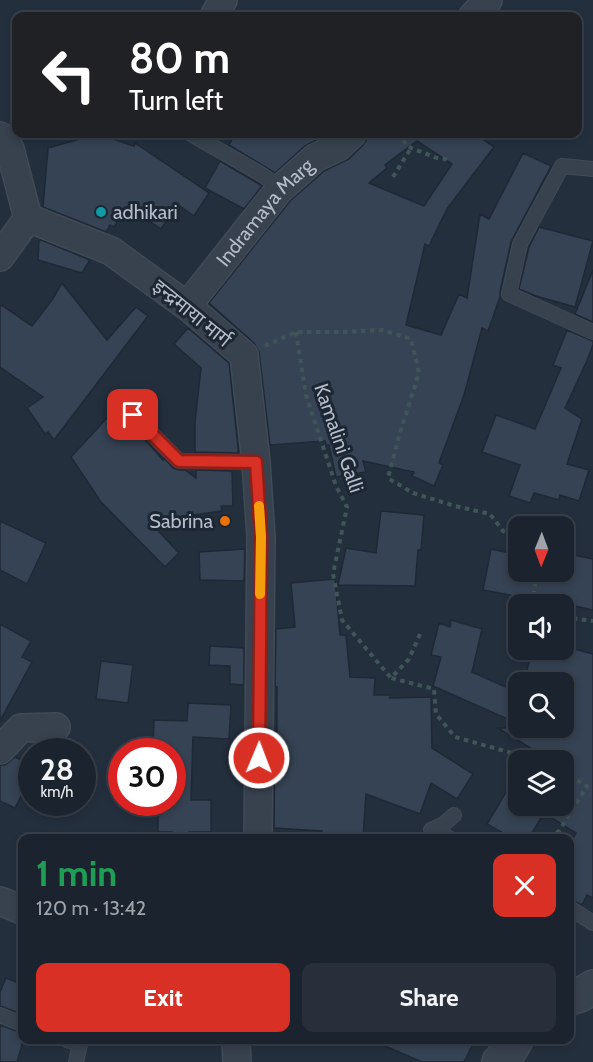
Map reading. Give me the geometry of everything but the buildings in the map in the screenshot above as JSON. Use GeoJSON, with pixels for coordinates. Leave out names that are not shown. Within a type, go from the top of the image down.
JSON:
{"type":"FeatureCollection","features":[{"type":"Feature","properties":{"kind":"street"},"geometry":{"type":"LineString","coordinates":[[477,12],[488,0]]}},
{"type":"Feature","properties":{"kind":"street"},"geometry":{"type":"LineString","coordinates":[[0,136],[10,149],[28,218],[0,257]]}},
{"type":"Feature","properties":{"kind":"street","name":"Indramaya Marg"},"geometry":{"type":"LineString","coordinates":[[187,306],[279,190],[315,158],[338,147],[348,138]]}},
{"type":"Feature","properties":{"kind":"street","name":"इन्द्रमाया मार्ग"},"geometry":{"type":"LineString","coordinates":[[28,218],[111,251],[187,306],[244,355],[256,462],[261,537],[258,834]]}},
{"type":"Feature","properties":{"kind":"street"},"geometry":{"type":"LineString","coordinates":[[0,750],[21,728],[56,727]]}},
{"type":"Feature","properties":{"kind":"street"},"geometry":{"type":"LineString","coordinates":[[0,901],[18,908]]}},
{"type":"Feature","properties":{"kind":"street"},"geometry":{"type":"LineString","coordinates":[[236,1044],[237,1062]]}},
{"type":"Feature","properties":{"kind":"street"},"geometry":{"type":"LineString","coordinates":[[499,1062],[514,1044]]}},
{"type":"Feature","properties":{"kind":"lane"},"geometry":{"type":"LineString","coordinates":[[198,138],[270,180],[279,190]]}},
{"type":"Feature","properties":{"kind":"lane"},"geometry":{"type":"LineString","coordinates":[[593,169],[562,166],[520,244],[509,294],[593,332]]}},
{"type":"Feature","properties":{"kind":"lane"},"geometry":{"type":"LineString","coordinates":[[133,415],[179,461],[256,462]]}},
{"type":"Feature","properties":{"kind":"lane"},"geometry":{"type":"LineString","coordinates":[[440,834],[431,830],[444,824],[454,815]]}},
{"type":"Feature","properties":{"kind":"lane"},"geometry":{"type":"LineString","coordinates":[[574,911],[593,924]]}},
{"type":"Feature","properties":{"kind":"lane"},"geometry":{"type":"LineString","coordinates":[[0,1015],[18,1022]]}},
{"type":"Feature","properties":{"kind":"lane"},"geometry":{"type":"LineString","coordinates":[[76,1062],[80,1044]]}},
{"type":"Feature","properties":{"kind":"path"},"geometry":{"type":"LineString","coordinates":[[400,138],[411,148],[445,159],[448,164]]}},
{"type":"Feature","properties":{"kind":"path"},"geometry":{"type":"LineString","coordinates":[[393,177],[411,148]]}},
{"type":"Feature","properties":{"kind":"path"},"geometry":{"type":"LineString","coordinates":[[244,355],[296,332],[341,333],[382,330],[411,339],[419,373],[388,477],[413,493],[490,514],[503,531],[508,533]]}},
{"type":"Feature","properties":{"kind":"path","name":"Kamalini Galli"},"geometry":{"type":"LineString","coordinates":[[296,332],[306,395],[336,486],[347,507],[333,574],[342,620],[391,678]]}},
{"type":"Feature","properties":{"kind":"path"},"geometry":{"type":"LineString","coordinates":[[574,618],[593,621]]}},
{"type":"Feature","properties":{"kind":"path"},"geometry":{"type":"LineString","coordinates":[[420,634],[409,659],[391,678],[434,689],[436,714],[455,736],[508,752]]}},
{"type":"Feature","properties":{"kind":"path"},"geometry":{"type":"LineString","coordinates":[[574,779],[587,786],[574,807]]}},
{"type":"Feature","properties":{"kind":"path"},"geometry":{"type":"LineString","coordinates":[[555,834],[568,816]]}},
{"type":"Feature","properties":{"kind":"slow traffic"},"geometry":{"type":"LineString","coordinates":[[259,506],[260,594]]}},
{"type":"Feature","properties":{"kind":"place","name":"adhikari"},"geometry":{"type":"Point","coordinates":[101,212]}},
{"type":"Feature","properties":{"kind":"place","name":"Sabrina"},"geometry":{"type":"Point","coordinates":[225,521]}},
{"type":"Feature","properties":{"kind":"route"},"geometry":{"type":"LineString","coordinates":[[133,415],[179,461],[256,462],[261,537],[259,758]]}}]}
